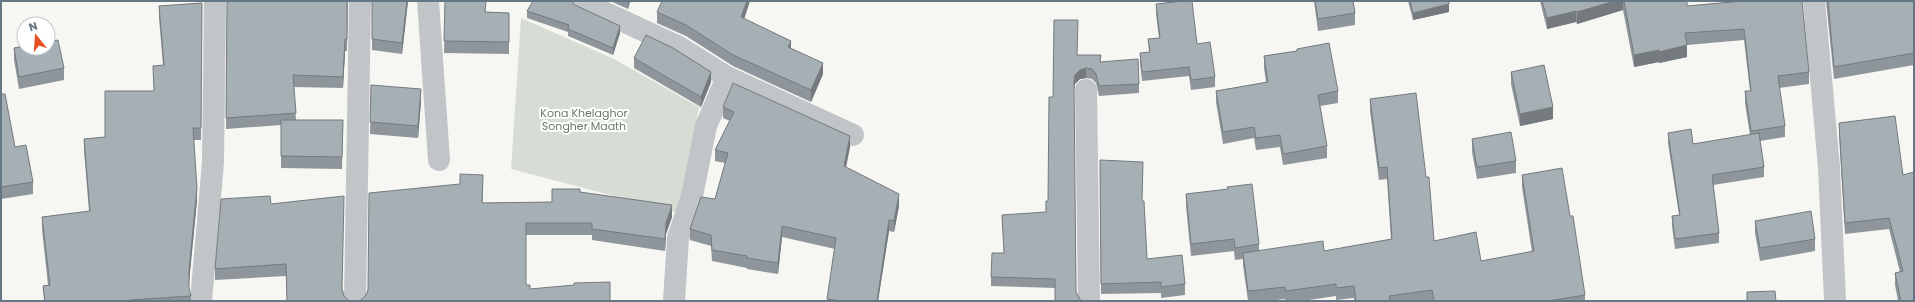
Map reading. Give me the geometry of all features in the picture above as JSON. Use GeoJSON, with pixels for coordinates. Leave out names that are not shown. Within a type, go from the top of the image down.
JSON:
{"type":"FeatureCollection","features":[{"type":"Feature","properties":{"kind":"street"},"geometry":{"type":"LineString","coordinates":[[201,301],[213,162],[215,1]]}},
{"type":"Feature","properties":{"kind":"street"},"geometry":{"type":"LineString","coordinates":[[355,301],[360,1]]}},
{"type":"Feature","properties":{"kind":"street"},"geometry":{"type":"LineString","coordinates":[[428,1],[439,160]]}},
{"type":"Feature","properties":{"kind":"street"},"geometry":{"type":"LineString","coordinates":[[580,1],[679,47],[727,77],[853,135]]}},
{"type":"Feature","properties":{"kind":"street"},"geometry":{"type":"LineString","coordinates":[[1814,1],[1829,168],[1835,301]]}},
{"type":"Feature","properties":{"kind":"street"},"geometry":{"type":"LineString","coordinates":[[674,301],[678,238],[692,196],[706,126],[727,77]]}},
{"type":"Feature","properties":{"kind":"street"},"geometry":{"type":"LineString","coordinates":[[1086,90],[1089,301]]}},
{"type":"Feature","properties":{"kind":"green space","name":"Kona Khelaghor Songher Maath"},"geometry":{"type":"Polygon","coordinates":[[[521,18],[614,59],[699,107],[679,213],[511,169],[521,18]]]}},
{"type":"Feature","properties":{"kind":"building"},"geometry":{"type":"Polygon","coordinates":[[[347,1],[347,39],[345,39],[343,77],[293,75],[296,113],[226,118],[227,2],[347,1]]]}},
{"type":"Feature","properties":{"kind":"building"},"geometry":{"type":"Polygon","coordinates":[[[372,1],[407,1],[402,43],[372,39],[372,1]]]}},
{"type":"Feature","properties":{"kind":"building"},"geometry":{"type":"Polygon","coordinates":[[[445,1],[486,1],[485,12],[509,13],[509,42],[444,41],[445,1]]]}},
{"type":"Feature","properties":{"kind":"building"},"geometry":{"type":"Polygon","coordinates":[[[533,1],[571,1],[575,5],[620,26],[613,48],[568,29],[569,25],[527,11],[533,1]]]}},
{"type":"Feature","properties":{"kind":"building"},"geometry":{"type":"Polygon","coordinates":[[[662,1],[747,1],[741,17],[791,41],[788,47],[823,63],[811,90],[733,55],[686,25],[657,12],[662,1]]]}},
{"type":"Feature","properties":{"kind":"building"},"geometry":{"type":"Polygon","coordinates":[[[1192,1],[1197,44],[1210,42],[1215,77],[1191,80],[1189,67],[1142,72],[1140,53],[1150,52],[1148,39],[1160,38],[1156,4],[1192,1]]]}},
{"type":"Feature","properties":{"kind":"building"},"geometry":{"type":"Polygon","coordinates":[[[1315,1],[1353,1],[1355,13],[1318,19],[1315,1]]]}},
{"type":"Feature","properties":{"kind":"building"},"geometry":{"type":"Polygon","coordinates":[[[1410,1],[1449,1],[1449,4],[1413,13],[1410,1]]]}},
{"type":"Feature","properties":{"kind":"building"},"geometry":{"type":"Polygon","coordinates":[[[1542,1],[1615,1],[1577,12],[1547,18],[1542,1]]]}},
{"type":"Feature","properties":{"kind":"building"},"geometry":{"type":"Polygon","coordinates":[[[1624,1],[1687,1],[1687,6],[1743,1],[1802,1],[1809,72],[1778,76],[1785,126],[1751,131],[1745,91],[1751,91],[1744,29],[1685,33],[1687,45],[1659,52],[1659,50],[1634,55],[1624,1]]]}},
{"type":"Feature","properties":{"kind":"building"},"geometry":{"type":"Polygon","coordinates":[[[1828,1],[1914,1],[1914,53],[1834,67],[1828,1]]]}},
{"type":"Feature","properties":{"kind":"building"},"geometry":{"type":"Polygon","coordinates":[[[202,3],[201,128],[193,128],[197,188],[189,270],[189,288],[191,296],[130,301],[45,301],[43,286],[50,285],[42,217],[90,211],[84,139],[105,137],[105,91],[154,91],[153,66],[164,65],[159,6],[202,3]]]}},
{"type":"Feature","properties":{"kind":"building"},"geometry":{"type":"Polygon","coordinates":[[[1054,20],[1078,20],[1077,55],[1101,55],[1100,62],[1138,59],[1139,84],[1099,86],[1096,74],[1092,69],[1086,68],[1080,70],[1075,75],[1076,292],[1080,301],[1055,301],[1055,279],[991,277],[992,253],[1004,253],[1002,215],[1046,212],[1046,201],[1048,201],[1049,97],[1053,97],[1054,20]]]}},
{"type":"Feature","properties":{"kind":"building"},"geometry":{"type":"Polygon","coordinates":[[[646,35],[673,48],[711,72],[701,97],[634,58],[646,35]]]}},
{"type":"Feature","properties":{"kind":"building"},"geometry":{"type":"Polygon","coordinates":[[[56,40],[58,40],[64,68],[19,77],[14,48],[16,48],[16,56],[56,56],[56,40]]]}},
{"type":"Feature","properties":{"kind":"building"},"geometry":{"type":"Polygon","coordinates":[[[1329,43],[1338,91],[1318,95],[1327,146],[1283,154],[1280,135],[1256,138],[1254,127],[1223,132],[1216,91],[1268,82],[1264,56],[1297,51],[1297,49],[1329,43]]]}},
{"type":"Feature","properties":{"kind":"building"},"geometry":{"type":"Polygon","coordinates":[[[1544,65],[1553,107],[1520,114],[1511,72],[1544,65]]]}},
{"type":"Feature","properties":{"kind":"building"},"geometry":{"type":"Polygon","coordinates":[[[733,83],[850,136],[844,166],[899,194],[894,221],[889,220],[877,301],[841,301],[827,299],[836,238],[782,226],[778,263],[712,250],[711,235],[690,229],[701,197],[715,199],[728,153],[715,150],[734,112],[723,107],[733,83]]]}},
{"type":"Feature","properties":{"kind":"building"},"geometry":{"type":"Polygon","coordinates":[[[371,85],[421,89],[418,126],[370,122],[371,85]]]}},
{"type":"Feature","properties":{"kind":"building"},"geometry":{"type":"Polygon","coordinates":[[[1416,93],[1426,177],[1429,177],[1434,241],[1476,232],[1481,261],[1534,251],[1522,175],[1562,168],[1570,216],[1573,216],[1585,295],[1548,301],[1434,301],[1432,290],[1389,296],[1390,301],[1356,301],[1354,286],[1336,288],[1336,284],[1286,291],[1285,287],[1248,291],[1243,253],[1323,241],[1324,251],[1392,239],[1387,167],[1379,168],[1370,99],[1416,93]]]}},
{"type":"Feature","properties":{"kind":"building"},"geometry":{"type":"Polygon","coordinates":[[[1,94],[5,94],[15,147],[26,145],[33,182],[1,187],[1,94]]]}},
{"type":"Feature","properties":{"kind":"building"},"geometry":{"type":"Polygon","coordinates":[[[1895,116],[1903,175],[1914,172],[1914,301],[1901,301],[1895,273],[1903,271],[1889,218],[1845,223],[1839,123],[1895,116]]]}},
{"type":"Feature","properties":{"kind":"building"},"geometry":{"type":"Polygon","coordinates":[[[281,120],[343,120],[342,157],[281,156],[281,120]]]}},
{"type":"Feature","properties":{"kind":"building"},"geometry":{"type":"Polygon","coordinates":[[[1691,129],[1693,144],[1759,133],[1764,167],[1712,175],[1719,233],[1675,239],[1672,216],[1680,215],[1668,133],[1691,129]]]}},
{"type":"Feature","properties":{"kind":"building"},"geometry":{"type":"Polygon","coordinates":[[[1511,132],[1516,161],[1477,167],[1472,139],[1511,132]]]}},
{"type":"Feature","properties":{"kind":"building"},"geometry":{"type":"Polygon","coordinates":[[[1100,160],[1143,162],[1142,201],[1144,201],[1147,259],[1182,255],[1185,284],[1161,287],[1161,282],[1101,284],[1100,160]]]}},
{"type":"Feature","properties":{"kind":"building"},"geometry":{"type":"Polygon","coordinates":[[[460,174],[483,175],[482,203],[552,202],[552,189],[580,189],[580,192],[672,205],[666,223],[665,239],[592,229],[592,223],[526,223],[526,285],[530,285],[530,289],[574,285],[574,283],[610,282],[610,301],[357,301],[361,300],[366,295],[368,290],[369,193],[460,184],[460,174]]]}},
{"type":"Feature","properties":{"kind":"building"},"geometry":{"type":"Polygon","coordinates":[[[1252,184],[1259,244],[1235,248],[1234,239],[1191,244],[1186,194],[1228,189],[1227,187],[1252,184]]]}},
{"type":"Feature","properties":{"kind":"building"},"geometry":{"type":"Polygon","coordinates":[[[270,196],[271,204],[344,196],[342,289],[344,296],[348,300],[352,301],[287,301],[286,264],[215,269],[221,199],[270,196]]]}},
{"type":"Feature","properties":{"kind":"building"},"geometry":{"type":"Polygon","coordinates":[[[1811,211],[1815,239],[1760,248],[1755,221],[1811,211]]]}},
{"type":"Feature","properties":{"kind":"building"},"geometry":{"type":"Polygon","coordinates":[[[1775,291],[1776,301],[1747,301],[1747,292],[1775,291]]]}}]}
